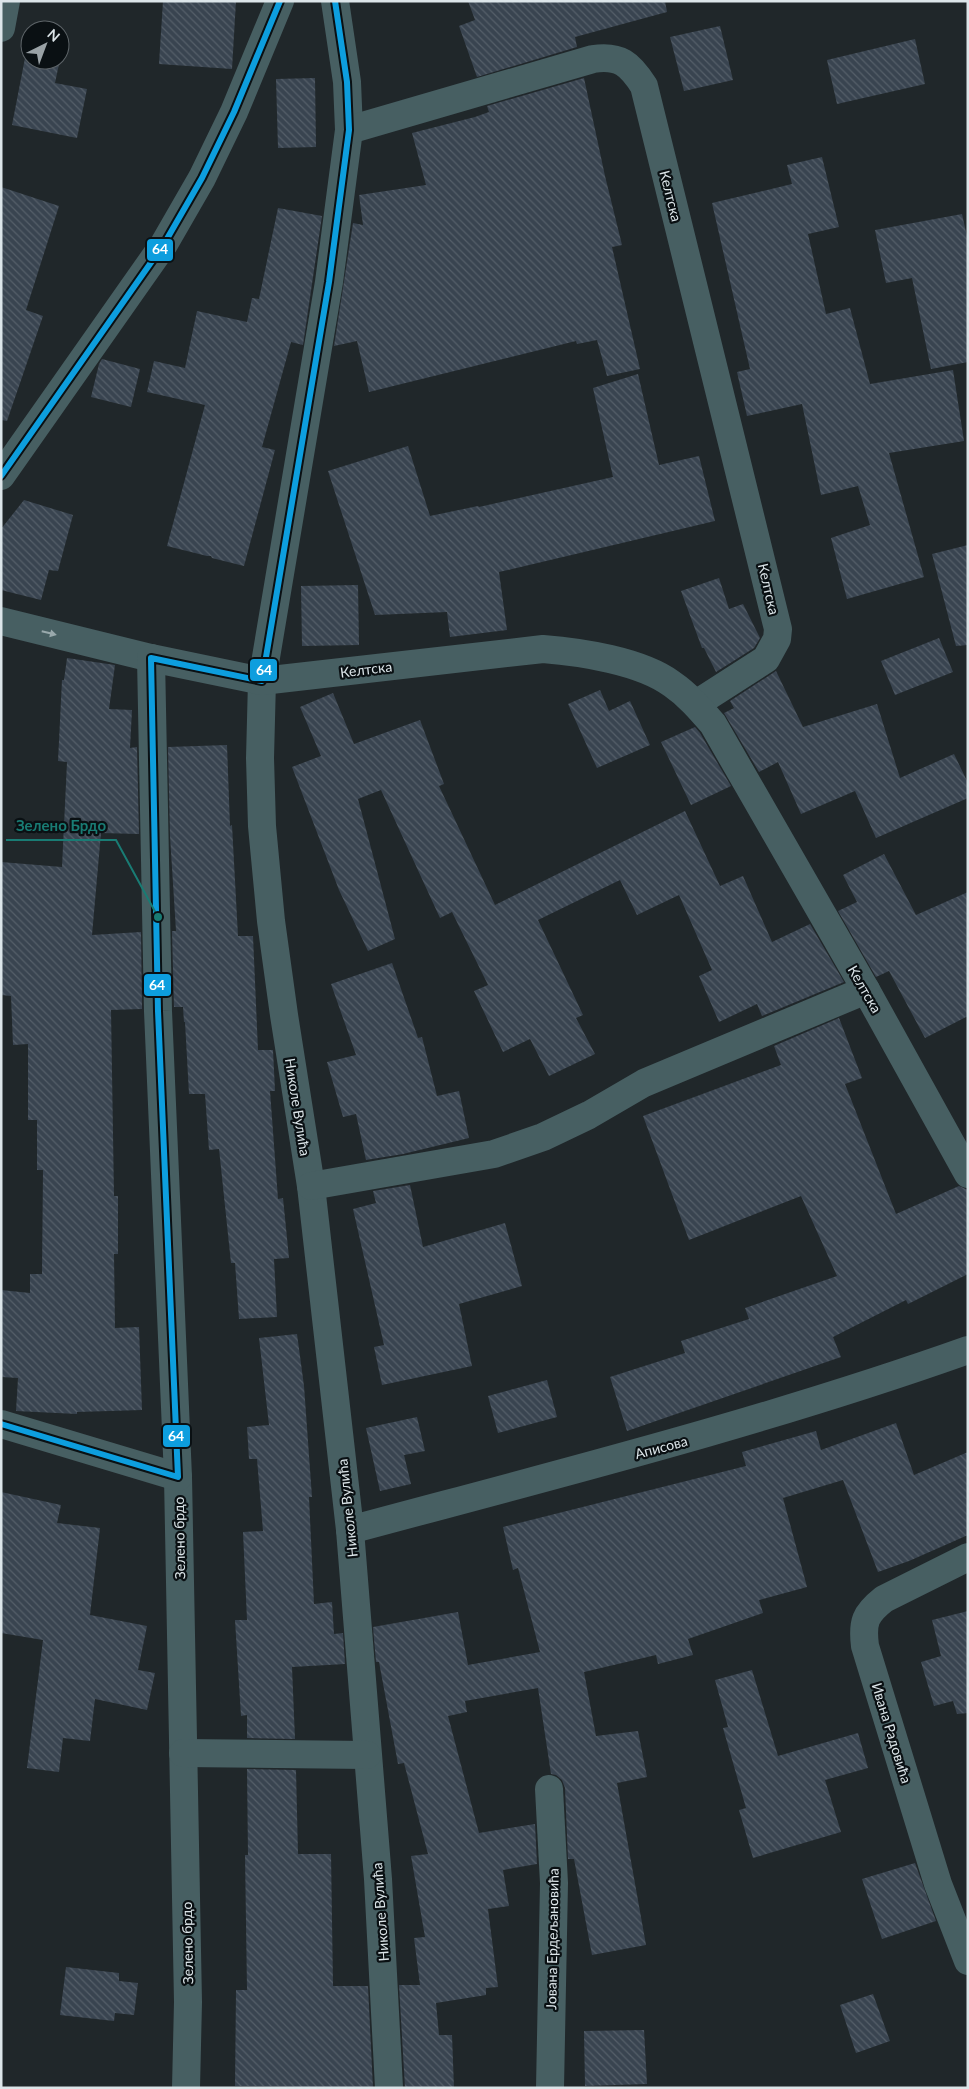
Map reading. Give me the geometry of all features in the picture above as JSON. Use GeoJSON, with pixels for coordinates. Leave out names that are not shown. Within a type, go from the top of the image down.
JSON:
{"type":"FeatureCollection","features":[{"type":"Feature","properties":{"kind":"street"},"geometry":{"type":"LineString","coordinates":[[1,28],[6,1]]}},
{"type":"Feature","properties":{"kind":"street"},"geometry":{"type":"LineString","coordinates":[[1,476],[132,291],[168,236],[202,178],[234,112],[280,1]]}},
{"type":"Feature","properties":{"kind":"street"},"geometry":{"type":"LineString","coordinates":[[335,1],[347,82],[349,130]]}},
{"type":"Feature","properties":{"kind":"street","name":"Келтска"},"geometry":{"type":"LineString","coordinates":[[349,130],[593,59],[607,57],[621,61],[633,68],[644,86],[778,629],[777,639],[766,659],[696,704]]}},
{"type":"Feature","properties":{"kind":"street","name":"Николе Вулића"},"geometry":{"type":"LineString","coordinates":[[349,130],[329,282],[262,681],[260,758],[262,835],[271,921],[284,1016],[312,1186],[350,1530],[378,1879],[389,2088]]}},
{"type":"Feature","properties":{"kind":"street","name":"Келтска"},"geometry":{"type":"LineString","coordinates":[[1,622],[151,658],[262,681],[543,649],[578,652],[646,670],[670,682],[696,704],[713,724],[866,990],[968,1174]]}},
{"type":"Feature","properties":{"kind":"street","name":"Зелено брдо"},"geometry":{"type":"LineString","coordinates":[[151,658],[158,1011],[178,1477],[188,2002],[186,2088]]}},
{"type":"Feature","properties":{"kind":"street"},"geometry":{"type":"LineString","coordinates":[[312,1186],[494,1154],[543,1137],[589,1115],[644,1083],[866,990]]}},
{"type":"Feature","properties":{"kind":"street","name":"Аписова"},"geometry":{"type":"LineString","coordinates":[[350,1530],[714,1432],[882,1380],[968,1350]]}},
{"type":"Feature","properties":{"kind":"street"},"geometry":{"type":"LineString","coordinates":[[1,1424],[178,1477]]}},
{"type":"Feature","properties":{"kind":"street","name":"Ивана Радовића"},"geometry":{"type":"LineString","coordinates":[[968,1558],[884,1599],[874,1606],[866,1618],[864,1632],[865,1646],[938,1884],[968,1961]]}},
{"type":"Feature","properties":{"kind":"street"},"geometry":{"type":"LineString","coordinates":[[183,1753],[367,1755]]}},
{"type":"Feature","properties":{"kind":"street","name":"Јована Ердељановића"},"geometry":{"type":"LineString","coordinates":[[549,1789],[554,1883],[550,2088]]}},
{"type":"Feature","properties":{"kind":"building"},"geometry":{"type":"Polygon","coordinates":[[[163,1],[236,1],[232,69],[159,64],[163,1]]]}},
{"type":"Feature","properties":{"kind":"building"},"geometry":{"type":"Polygon","coordinates":[[[468,1],[665,1],[667,12],[575,37],[577,47],[477,77],[459,26],[475,20],[468,1]]]}},
{"type":"Feature","properties":{"kind":"building"},"geometry":{"type":"Polygon","coordinates":[[[720,26],[733,80],[684,91],[670,37],[720,26]]]}},
{"type":"Feature","properties":{"kind":"building"},"geometry":{"type":"Polygon","coordinates":[[[915,39],[925,84],[837,104],[827,60],[915,39]]]}},
{"type":"Feature","properties":{"kind":"building"},"geometry":{"type":"Polygon","coordinates":[[[23,70],[58,70],[55,83],[87,89],[77,138],[12,125],[23,70]]]}},
{"type":"Feature","properties":{"kind":"building"},"geometry":{"type":"Polygon","coordinates":[[[315,78],[316,147],[278,148],[276,79],[315,78]]]}},
{"type":"Feature","properties":{"kind":"building"},"geometry":{"type":"Polygon","coordinates":[[[584,78],[622,245],[612,247],[640,369],[607,376],[597,340],[577,344],[576,341],[369,392],[357,341],[334,346],[353,223],[363,225],[359,195],[426,185],[412,133],[475,117],[489,112],[487,106],[584,78]]]}},
{"type":"Feature","properties":{"kind":"building"},"geometry":{"type":"Polygon","coordinates":[[[822,157],[839,227],[808,234],[826,314],[850,308],[870,384],[953,370],[964,441],[889,453],[924,577],[847,599],[831,538],[870,525],[858,486],[821,495],[802,404],[747,416],[737,372],[750,369],[712,203],[792,184],[787,165],[822,157]]]}},
{"type":"Feature","properties":{"kind":"building"},"geometry":{"type":"Polygon","coordinates":[[[1,187],[59,206],[26,310],[43,316],[7,421],[1,420],[1,187]]]}},
{"type":"Feature","properties":{"kind":"building"},"geometry":{"type":"Polygon","coordinates":[[[278,208],[322,216],[303,345],[291,342],[262,447],[275,450],[244,566],[167,546],[205,405],[147,392],[154,361],[185,368],[197,311],[247,322],[252,298],[259,299],[278,208]]]}},
{"type":"Feature","properties":{"kind":"building"},"geometry":{"type":"Polygon","coordinates":[[[962,214],[968,241],[968,362],[931,369],[912,278],[886,283],[875,230],[962,214]]]}},
{"type":"Feature","properties":{"kind":"building"},"geometry":{"type":"Polygon","coordinates":[[[102,359],[140,369],[131,407],[91,397],[102,359]]]}},
{"type":"Feature","properties":{"kind":"building"},"geometry":{"type":"Polygon","coordinates":[[[638,374],[659,465],[699,456],[715,521],[499,572],[507,630],[450,637],[447,612],[375,615],[328,471],[408,446],[430,516],[613,477],[593,388],[638,374]]]}},
{"type":"Feature","properties":{"kind":"building"},"geometry":{"type":"Polygon","coordinates":[[[24,500],[73,515],[58,571],[49,570],[41,600],[1,590],[1,529],[24,500]]]}},
{"type":"Feature","properties":{"kind":"building"},"geometry":{"type":"Polygon","coordinates":[[[968,545],[968,645],[956,646],[932,554],[968,545]]]}},
{"type":"Feature","properties":{"kind":"building"},"geometry":{"type":"Polygon","coordinates":[[[719,578],[729,609],[743,604],[760,638],[754,648],[716,672],[704,648],[702,648],[681,591],[719,578]]]}},
{"type":"Feature","properties":{"kind":"building"},"geometry":{"type":"Polygon","coordinates":[[[358,585],[359,645],[302,646],[301,586],[358,585]]]}},
{"type":"Feature","properties":{"kind":"building"},"geometry":{"type":"Polygon","coordinates":[[[939,638],[953,672],[895,695],[881,661],[939,638]]]}},
{"type":"Feature","properties":{"kind":"building"},"geometry":{"type":"Polygon","coordinates":[[[67,658],[115,665],[109,709],[132,710],[130,748],[137,747],[139,834],[101,833],[92,935],[141,932],[142,1009],[111,1010],[114,1196],[118,1196],[118,1254],[114,1254],[115,1328],[139,1327],[142,1410],[77,1412],[77,1414],[16,1411],[18,1378],[1,1377],[1,1290],[30,1293],[30,1274],[42,1274],[43,1170],[37,1170],[37,1120],[28,1120],[28,1044],[13,1045],[11,996],[1,995],[1,862],[62,867],[67,762],[58,761],[62,680],[64,680],[67,658]]]}},
{"type":"Feature","properties":{"kind":"building"},"geometry":{"type":"Polygon","coordinates":[[[776,671],[803,727],[877,704],[900,778],[954,754],[968,783],[968,798],[876,838],[855,791],[801,814],[778,762],[759,772],[724,713],[734,708],[730,701],[776,671]]]}},
{"type":"Feature","properties":{"kind":"building"},"geometry":{"type":"Polygon","coordinates":[[[600,690],[609,711],[630,701],[650,745],[597,768],[568,704],[600,690]]]}},
{"type":"Feature","properties":{"kind":"building"},"geometry":{"type":"Polygon","coordinates":[[[333,693],[354,744],[420,720],[444,784],[439,786],[495,905],[685,811],[720,886],[743,876],[772,942],[810,924],[844,982],[762,1016],[757,1004],[719,1022],[699,976],[712,970],[679,895],[637,915],[620,880],[538,920],[583,1015],[576,1018],[595,1054],[549,1076],[530,1039],[503,1052],[474,991],[488,985],[452,912],[440,918],[381,790],[358,799],[395,939],[368,951],[339,890],[292,767],[321,756],[300,707],[333,693]]]}},
{"type":"Feature","properties":{"kind":"building"},"geometry":{"type":"Polygon","coordinates":[[[695,727],[731,786],[691,805],[661,742],[695,727]]]}},
{"type":"Feature","properties":{"kind":"building"},"geometry":{"type":"Polygon","coordinates":[[[227,745],[230,826],[232,825],[238,936],[253,936],[258,1050],[273,1050],[275,1091],[270,1091],[278,1199],[283,1198],[289,1258],[274,1259],[277,1317],[239,1319],[235,1263],[231,1263],[219,1149],[209,1150],[205,1094],[189,1094],[183,1007],[174,1007],[172,931],[176,931],[170,836],[168,747],[227,745]]]}},
{"type":"Feature","properties":{"kind":"building"},"geometry":{"type":"Polygon","coordinates":[[[884,854],[916,915],[968,892],[968,1016],[925,1038],[889,971],[876,977],[838,911],[857,902],[843,875],[884,854]]]}},
{"type":"Feature","properties":{"kind":"building"},"geometry":{"type":"Polygon","coordinates":[[[392,963],[418,1038],[422,1037],[437,1096],[459,1091],[469,1138],[403,1154],[366,1160],[356,1114],[343,1117],[327,1062],[356,1055],[331,984],[392,963]]]}},
{"type":"Feature","properties":{"kind":"building"},"geometry":{"type":"Polygon","coordinates":[[[839,1018],[862,1078],[845,1084],[896,1214],[959,1186],[968,1190],[968,1274],[908,1304],[906,1300],[833,1337],[841,1357],[627,1431],[610,1377],[685,1353],[681,1341],[749,1319],[745,1308],[837,1276],[801,1196],[689,1240],[643,1116],[781,1065],[774,1046],[839,1018]]]}},
{"type":"Feature","properties":{"kind":"building"},"geometry":{"type":"Polygon","coordinates":[[[410,1185],[423,1247],[505,1223],[522,1286],[459,1304],[472,1366],[382,1385],[374,1347],[384,1345],[353,1209],[376,1203],[373,1191],[410,1185]]]}},
{"type":"Feature","properties":{"kind":"building"},"geometry":{"type":"Polygon","coordinates":[[[297,1334],[304,1386],[312,1497],[309,1497],[314,1604],[332,1602],[334,1634],[343,1633],[345,1664],[292,1667],[295,1739],[247,1738],[247,1715],[241,1716],[235,1620],[247,1620],[243,1532],[263,1531],[257,1459],[249,1459],[247,1427],[269,1425],[259,1338],[297,1334]]]}},
{"type":"Feature","properties":{"kind":"building"},"geometry":{"type":"Polygon","coordinates":[[[547,1380],[557,1417],[498,1433],[488,1396],[547,1380]]]}},
{"type":"Feature","properties":{"kind":"building"},"geometry":{"type":"Polygon","coordinates":[[[417,1417],[425,1451],[404,1455],[411,1484],[380,1491],[366,1428],[417,1417]]]}},
{"type":"Feature","properties":{"kind":"building"},"geometry":{"type":"Polygon","coordinates":[[[896,1423],[914,1475],[968,1452],[968,1535],[909,1561],[878,1572],[843,1480],[783,1498],[807,1587],[759,1600],[763,1613],[688,1639],[693,1655],[658,1664],[656,1655],[584,1672],[596,1736],[638,1731],[647,1777],[617,1783],[646,1945],[592,1955],[574,1859],[568,1859],[565,1788],[562,1780],[556,1775],[551,1774],[538,1688],[465,1701],[467,1712],[448,1716],[479,1833],[535,1824],[537,1864],[503,1870],[509,1906],[488,1909],[498,1987],[486,1988],[486,1995],[436,2003],[439,2035],[452,2035],[454,2088],[405,2088],[399,1985],[420,1985],[414,1938],[425,1937],[411,1856],[428,1854],[404,1763],[398,1764],[379,1662],[376,1662],[373,1627],[458,1612],[468,1665],[540,1652],[518,1568],[513,1570],[503,1527],[746,1466],[742,1452],[816,1431],[821,1450],[896,1423]]]}},
{"type":"Feature","properties":{"kind":"building"},"geometry":{"type":"Polygon","coordinates":[[[1,1492],[61,1505],[57,1523],[100,1528],[90,1615],[147,1626],[138,1670],[155,1673],[147,1710],[95,1699],[90,1741],[63,1738],[59,1772],[27,1768],[43,1640],[1,1633],[1,1492]]]}},
{"type":"Feature","properties":{"kind":"building"},"geometry":{"type":"Polygon","coordinates":[[[968,1611],[968,1713],[957,1714],[953,1701],[934,1706],[921,1662],[941,1656],[932,1620],[968,1611]]]}},
{"type":"Feature","properties":{"kind":"building"},"geometry":{"type":"Polygon","coordinates":[[[752,1670],[778,1756],[858,1733],[868,1768],[825,1780],[841,1832],[753,1858],[739,1810],[746,1808],[723,1728],[728,1727],[715,1680],[752,1670]]]}},
{"type":"Feature","properties":{"kind":"building"},"geometry":{"type":"Polygon","coordinates":[[[247,1769],[296,1770],[298,1854],[331,1854],[333,1986],[368,1986],[373,2088],[235,2086],[236,1990],[247,1990],[245,1855],[248,1855],[247,1769]]]}},
{"type":"Feature","properties":{"kind":"building"},"geometry":{"type":"Polygon","coordinates":[[[915,1863],[936,1921],[882,1939],[862,1879],[915,1863]]]}},
{"type":"Feature","properties":{"kind":"building"},"geometry":{"type":"Polygon","coordinates":[[[66,1967],[119,1973],[119,1981],[138,1983],[134,2015],[115,2013],[114,2021],[60,2015],[66,1967]]]}},
{"type":"Feature","properties":{"kind":"building"},"geometry":{"type":"Polygon","coordinates":[[[873,1994],[890,2041],[856,2053],[840,2005],[873,1994]]]}},
{"type":"Feature","properties":{"kind":"building"},"geometry":{"type":"Polygon","coordinates":[[[644,2030],[647,2084],[585,2086],[584,2031],[644,2030]]]}},
{"type":"Feature","properties":{"kind":"transit line","name":"64"},"geometry":{"type":"LineString","coordinates":[[1,476],[164,244],[202,178],[234,112],[280,1]]}},
{"type":"Feature","properties":{"kind":"transit line","name":"64"},"geometry":{"type":"LineString","coordinates":[[1,1424],[178,1477],[158,1011],[151,658],[262,681],[329,282],[349,130],[347,82],[335,1]]}},
{"type":"Feature","properties":{"kind":"place","name":"Зелено Брдо"},"geometry":{"type":"Point","coordinates":[158,917]}}]}
